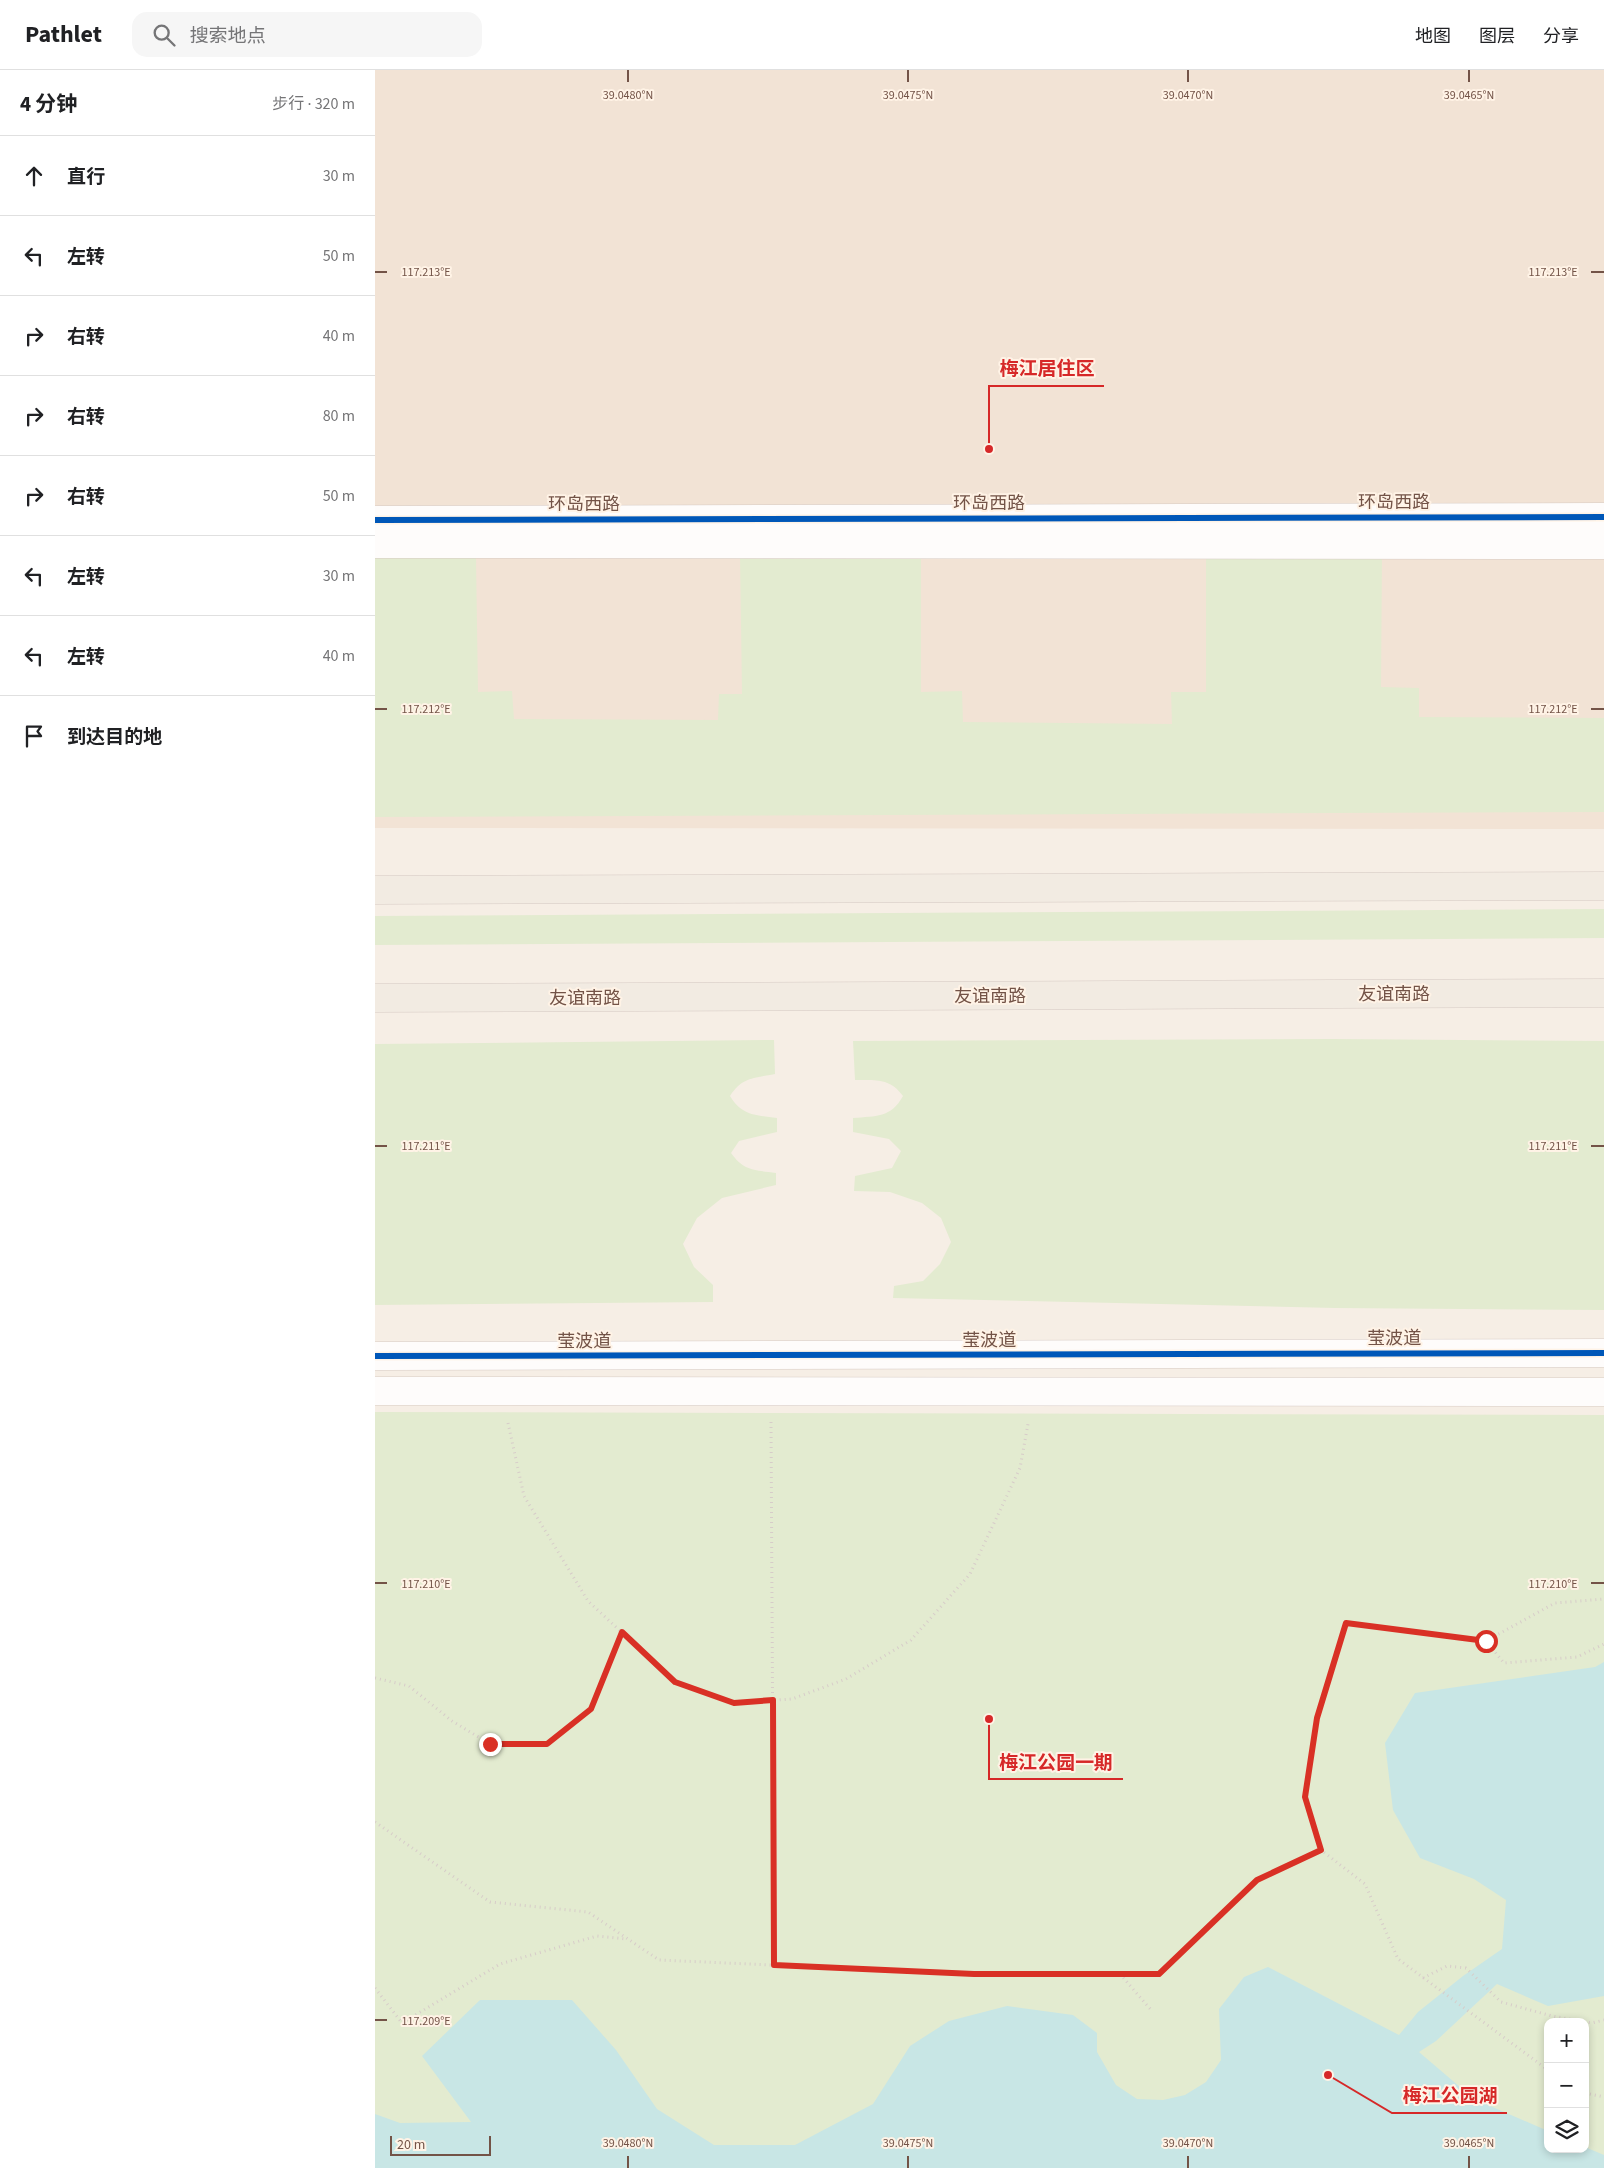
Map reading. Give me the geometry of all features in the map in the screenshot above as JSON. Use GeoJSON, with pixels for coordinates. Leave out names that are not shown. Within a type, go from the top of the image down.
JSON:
{"type":"FeatureCollection","features":[{"type":"Feature","properties":{"kind":"main road"},"geometry":{"type":"LineString","coordinates":[[375,890],[1604,886]]}},
{"type":"Feature","properties":{"kind":"main road","name":"友谊南路"},"geometry":{"type":"LineString","coordinates":[[375,998],[1604,993]]}},
{"type":"Feature","properties":{"kind":"street","name":"环岛西路"},"geometry":{"type":"LineString","coordinates":[[375,520],[1604,517]]}},
{"type":"Feature","properties":{"kind":"street"},"geometry":{"type":"LineString","coordinates":[[375,544],[1604,545]]}},
{"type":"Feature","properties":{"kind":"street","name":"莹波道"},"geometry":{"type":"LineString","coordinates":[[375,1356],[1604,1353]]}},
{"type":"Feature","properties":{"kind":"street"},"geometry":{"type":"LineString","coordinates":[[375,1391],[1604,1392]]}},
{"type":"Feature","properties":{"kind":"path"},"geometry":{"type":"LineString","coordinates":[[500,1391],[524,1496],[588,1601],[675,1682],[734,1703],[792,1699],[846,1678],[911,1640],[970,1574],[1019,1468],[1034,1391]]}},
{"type":"Feature","properties":{"kind":"path"},"geometry":{"type":"LineString","coordinates":[[771,1391],[774,1965]]}},
{"type":"Feature","properties":{"kind":"path"},"geometry":{"type":"LineString","coordinates":[[1544,2067],[1399,1959],[1365,1884],[1321,1850],[1305,1797],[1317,1718],[1346,1623],[1486,1641],[1555,1603],[1604,1599]]}},
{"type":"Feature","properties":{"kind":"path"},"geometry":{"type":"LineString","coordinates":[[375,1678],[409,1686],[452,1721],[490,1744],[547,1744],[591,1709],[622,1632]]}},
{"type":"Feature","properties":{"kind":"path"},"geometry":{"type":"LineString","coordinates":[[1486,1641],[1505,1663],[1577,1657],[1604,1644]]}},
{"type":"Feature","properties":{"kind":"path"},"geometry":{"type":"LineString","coordinates":[[375,1822],[490,1902],[588,1912],[659,1960],[974,1974],[1159,1974],[1257,1880],[1321,1850]]}},
{"type":"Feature","properties":{"kind":"path"},"geometry":{"type":"LineString","coordinates":[[375,1988],[402,2024],[500,1964],[597,1936],[627,1939]]}},
{"type":"Feature","properties":{"kind":"path"},"geometry":{"type":"LineString","coordinates":[[1423,1978],[1447,1966],[1466,1968],[1501,2002],[1552,2016],[1592,2023],[1604,2020]]}},
{"type":"Feature","properties":{"kind":"path"},"geometry":{"type":"LineString","coordinates":[[1119,1974],[1152,2011]]}},
{"type":"Feature","properties":{"kind":"path"},"geometry":{"type":"LineString","coordinates":[[1589,2094],[1604,2097]]}},
{"type":"Feature","properties":{"kind":"shaded area"},"geometry":{"type":"Polygon","coordinates":[[[375,70],[1604,70],[1604,829],[375,828],[375,70]]]}},
{"type":"Feature","properties":{"kind":"green space"},"geometry":{"type":"Polygon","coordinates":[[[921,551],[921,692],[962,691],[963,722],[1172,724],[1171,692],[1206,692],[1206,551],[1382,551],[1381,687],[1419,688],[1419,717],[1604,718],[1604,812],[375,817],[375,557],[476,558],[478,692],[512,691],[514,719],[718,720],[719,694],[742,694],[740,554],[921,551]]]}},
{"type":"Feature","properties":{"kind":"green space"},"geometry":{"type":"Polygon","coordinates":[[[1604,909],[1604,938],[375,945],[375,916],[1604,909]]]}},
{"type":"Feature","properties":{"kind":"green space"},"geometry":{"type":"Polygon","coordinates":[[[1332,1039],[1604,1041],[1604,1310],[1335,1308],[893,1298],[894,1286],[923,1281],[940,1264],[951,1242],[941,1218],[922,1203],[890,1192],[854,1191],[855,1176],[892,1168],[901,1151],[889,1139],[853,1132],[853,1118],[876,1116],[888,1112],[903,1096],[893,1086],[882,1081],[855,1080],[853,1041],[1332,1039]]]}},
{"type":"Feature","properties":{"kind":"green space"},"geometry":{"type":"Polygon","coordinates":[[[774,1040],[775,1074],[749,1079],[739,1085],[730,1096],[745,1111],[756,1115],[777,1118],[777,1132],[739,1141],[731,1153],[740,1163],[750,1169],[776,1173],[776,1185],[722,1198],[697,1218],[683,1244],[694,1267],[713,1285],[713,1302],[375,1305],[375,1044],[774,1040]]]}},
{"type":"Feature","properties":{"kind":"green space"},"geometry":{"type":"Polygon","coordinates":[[[375,1412],[1604,1415],[1604,2168],[375,2168],[375,1412]]]}},
{"type":"Feature","properties":{"kind":"water"},"geometry":{"type":"Polygon","coordinates":[[[1604,1662],[1604,1996],[1548,2006],[1497,1984],[1436,2041],[1419,2052],[1474,2099],[1544,2129],[1544,2153],[1589,2153],[1589,2149],[1604,2155],[1604,2168],[375,2168],[375,2114],[400,2123],[471,2122],[422,2056],[480,2000],[572,2000],[616,2050],[657,2109],[714,2145],[795,2145],[873,2104],[910,2046],[949,2021],[1007,2006],[1073,2015],[1097,2033],[1097,2052],[1116,2085],[1137,2099],[1163,2100],[1185,2095],[1206,2082],[1221,2060],[1219,2009],[1244,1977],[1268,1967],[1399,2035],[1418,2012],[1463,1976],[1502,1949],[1506,1900],[1474,1879],[1420,1858],[1393,1810],[1385,1743],[1415,1693],[1595,1667],[1604,1662]]]}},
{"type":"Feature","properties":{"kind":"cycle path"},"geometry":{"type":"LineString","coordinates":[[375,520],[1604,517]]}},
{"type":"Feature","properties":{"kind":"cycle path"},"geometry":{"type":"LineString","coordinates":[[375,1356],[1604,1353]]}},
{"type":"Feature","properties":{"kind":"place","name":"梅江居住区"},"geometry":{"type":"Point","coordinates":[989,449]}},
{"type":"Feature","properties":{"kind":"place","name":"梅江公园一期"},"geometry":{"type":"Point","coordinates":[989,1719]}},
{"type":"Feature","properties":{"kind":"place","name":"梅江公园湖"},"geometry":{"type":"Point","coordinates":[1328,2075]}},
{"type":"Feature","properties":{"kind":"route"},"geometry":{"type":"LineString","coordinates":[[490,1744],[547,1744],[591,1709],[622,1632],[675,1682],[734,1703],[773,1700],[774,1965],[974,1974],[1159,1974],[1257,1880],[1321,1850],[1305,1797],[1317,1718],[1346,1623],[1486,1641]]}}]}
